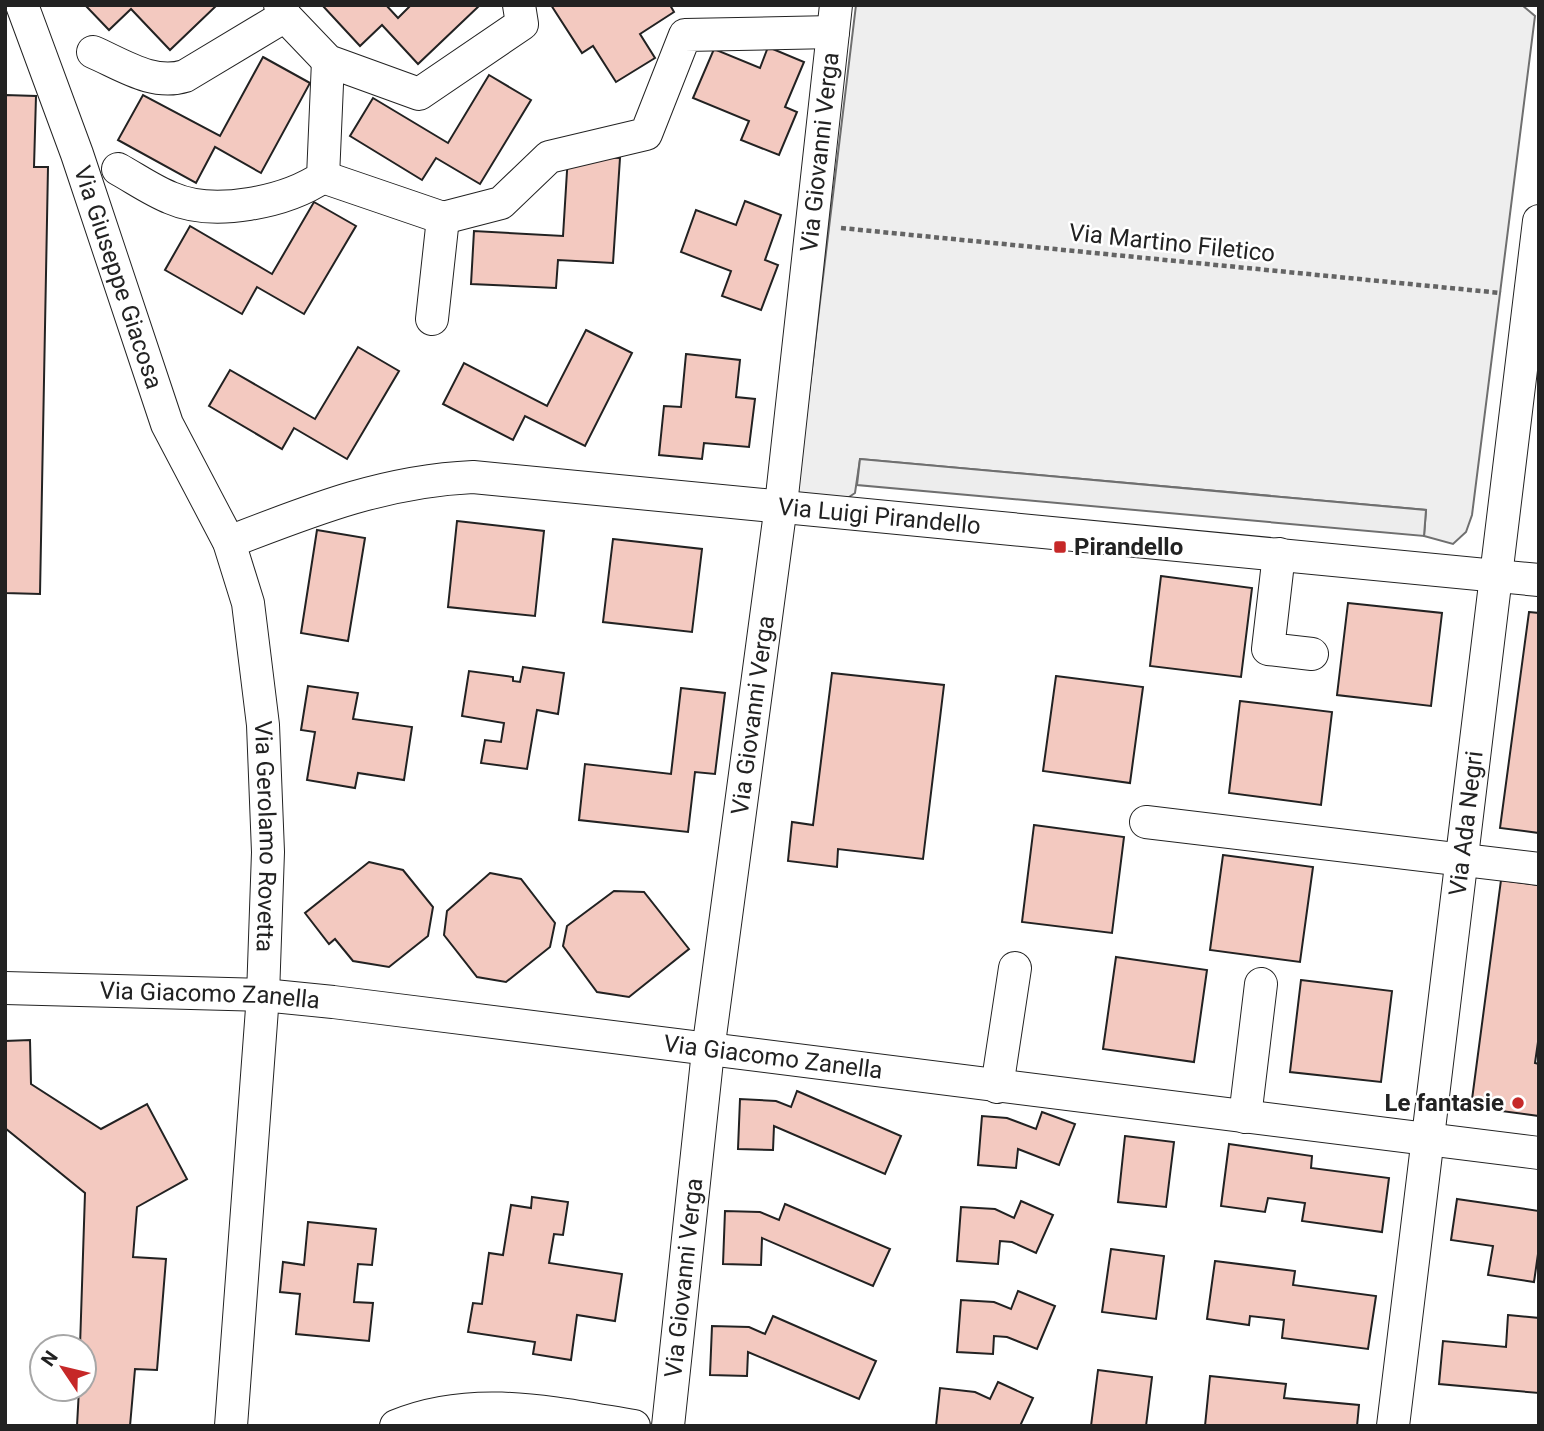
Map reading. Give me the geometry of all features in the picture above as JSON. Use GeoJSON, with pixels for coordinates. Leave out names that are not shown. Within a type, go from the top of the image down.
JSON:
{"type":"FeatureCollection","features":[{"type":"Feature","properties":{"kind":"street","name":"Via Giuseppe Giacosa"},"geometry":{"type":"LineString","coordinates":[[22,5],[77,154],[167,424],[229,542]]}},
{"type":"Feature","properties":{"kind":"street"},"geometry":{"type":"LineString","coordinates":[[93,52],[150,77],[169,81],[185,76],[282,10],[328,61],[419,94],[522,24],[519,5]]}},
{"type":"Feature","properties":{"kind":"street"},"geometry":{"type":"LineString","coordinates":[[323,177],[443,218],[501,203],[549,157],[646,134],[685,35],[835,19]]}},
{"type":"Feature","properties":{"kind":"street","name":"Via Giovanni Verga"},"geometry":{"type":"LineString","coordinates":[[668,1426],[708,1051],[781,505],[835,19]]}},
{"type":"Feature","properties":{"kind":"street"},"geometry":{"type":"LineString","coordinates":[[323,177],[328,61]]}},
{"type":"Feature","properties":{"kind":"street"},"geometry":{"type":"LineString","coordinates":[[118,170],[173,200],[200,205],[244,205],[302,191],[323,177]]}},
{"type":"Feature","properties":{"kind":"street"},"geometry":{"type":"LineString","coordinates":[[432,319],[443,218]]}},
{"type":"Feature","properties":{"kind":"street","name":"Via Ada Negri"},"geometry":{"type":"LineString","coordinates":[[1393,1426],[1493,575],[1539,221]]}},
{"type":"Feature","properties":{"kind":"street","name":"Via Luigi Pirandello"},"geometry":{"type":"LineString","coordinates":[[229,542],[351,496],[435,479],[473,477],[1539,580]]}},
{"type":"Feature","properties":{"kind":"street","name":"Via Gerolamo Rovetta"},"geometry":{"type":"LineString","coordinates":[[229,542],[248,603],[263,725],[268,852],[263,995],[231,1426]]}},
{"type":"Feature","properties":{"kind":"street"},"geometry":{"type":"LineString","coordinates":[[1279,554],[1268,649],[1312,654]]}},
{"type":"Feature","properties":{"kind":"street"},"geometry":{"type":"LineString","coordinates":[[1146,822],[1539,869]]}},
{"type":"Feature","properties":{"kind":"street"},"geometry":{"type":"LineString","coordinates":[[997,1087],[1015,968]]}},
{"type":"Feature","properties":{"kind":"street"},"geometry":{"type":"LineString","coordinates":[[1245,1118],[1261,984]]}},
{"type":"Feature","properties":{"kind":"street","name":"Via Giacomo Zanella"},"geometry":{"type":"LineString","coordinates":[[5,988],[263,995],[1539,1153]]}},
{"type":"Feature","properties":{"kind":"street"},"geometry":{"type":"LineString","coordinates":[[396,1426],[424,1414],[464,1408],[503,1407],[634,1426]]}},
{"type":"Feature","properties":{"kind":"path","name":"Via Martino Filetico"},"geometry":{"type":"LineString","coordinates":[[812,225],[1529,296]]}},
{"type":"Feature","properties":{"kind":"shaded area"},"geometry":{"type":"Polygon","coordinates":[[[856,5],[1522,5],[1535,16],[1472,515],[1466,532],[1453,544],[1424,536],[1426,510],[860,459],[855,493],[843,501],[796,500],[856,5]]]}},
{"type":"Feature","properties":{"kind":"shaded area"},"geometry":{"type":"Polygon","coordinates":[[[860,459],[1426,510],[1424,536],[857,485],[860,459]]]}},
{"type":"Feature","properties":{"kind":"building"},"geometry":{"type":"Polygon","coordinates":[[[85,5],[217,5],[170,50],[131,9],[109,30],[85,5]]]}},
{"type":"Feature","properties":{"kind":"building"},"geometry":{"type":"Polygon","coordinates":[[[322,5],[386,5],[398,18],[411,5],[480,5],[418,64],[382,25],[360,46],[322,5]]]}},
{"type":"Feature","properties":{"kind":"building"},"geometry":{"type":"Polygon","coordinates":[[[551,5],[670,5],[674,12],[640,34],[655,58],[616,82],[593,46],[582,53],[551,5]]]}},
{"type":"Feature","properties":{"kind":"building"},"geometry":{"type":"Polygon","coordinates":[[[768,47],[804,62],[785,107],[797,112],[779,155],[741,140],[749,121],[693,98],[714,49],[760,68],[768,47]]]}},
{"type":"Feature","properties":{"kind":"building"},"geometry":{"type":"Polygon","coordinates":[[[263,57],[310,83],[261,173],[215,147],[196,183],[118,140],[143,95],[220,136],[263,57]]]}},
{"type":"Feature","properties":{"kind":"building"},"geometry":{"type":"Polygon","coordinates":[[[489,75],[531,100],[480,184],[436,158],[422,180],[350,136],[373,98],[448,143],[489,75]]]}},
{"type":"Feature","properties":{"kind":"building"},"geometry":{"type":"Polygon","coordinates":[[[5,95],[36,96],[34,167],[48,167],[40,594],[5,593],[5,95]]]}},
{"type":"Feature","properties":{"kind":"building"},"geometry":{"type":"Polygon","coordinates":[[[568,155],[620,158],[613,263],[558,260],[556,288],[471,284],[474,231],[563,236],[568,155]]]}},
{"type":"Feature","properties":{"kind":"building"},"geometry":{"type":"Polygon","coordinates":[[[745,201],[781,215],[765,260],[778,265],[761,310],[722,296],[731,271],[681,252],[696,210],[736,225],[745,201]]]}},
{"type":"Feature","properties":{"kind":"building"},"geometry":{"type":"Polygon","coordinates":[[[314,202],[356,226],[304,314],[257,287],[242,314],[165,270],[190,226],[272,274],[314,202]]]}},
{"type":"Feature","properties":{"kind":"building"},"geometry":{"type":"Polygon","coordinates":[[[586,330],[632,353],[585,446],[525,416],[513,440],[443,404],[464,363],[547,406],[586,330]]]}},
{"type":"Feature","properties":{"kind":"building"},"geometry":{"type":"Polygon","coordinates":[[[358,347],[399,371],[347,459],[294,428],[282,449],[209,406],[230,370],[315,419],[358,347]]]}},
{"type":"Feature","properties":{"kind":"building"},"geometry":{"type":"Polygon","coordinates":[[[686,354],[740,360],[736,397],[755,399],[749,447],[704,443],[702,459],[659,455],[664,406],[681,407],[686,354]]]}},
{"type":"Feature","properties":{"kind":"building"},"geometry":{"type":"Polygon","coordinates":[[[457,521],[544,531],[535,616],[448,607],[457,521]]]}},
{"type":"Feature","properties":{"kind":"building"},"geometry":{"type":"Polygon","coordinates":[[[317,530],[365,538],[348,641],[301,633],[317,530]]]}},
{"type":"Feature","properties":{"kind":"building"},"geometry":{"type":"Polygon","coordinates":[[[613,539],[702,549],[692,632],[603,622],[613,539]]]}},
{"type":"Feature","properties":{"kind":"building"},"geometry":{"type":"Polygon","coordinates":[[[1161,576],[1252,588],[1241,677],[1150,666],[1161,576]]]}},
{"type":"Feature","properties":{"kind":"building"},"geometry":{"type":"Polygon","coordinates":[[[1348,603],[1442,613],[1431,706],[1337,695],[1348,603]]]}},
{"type":"Feature","properties":{"kind":"building"},"geometry":{"type":"Polygon","coordinates":[[[1529,612],[1539,613],[1539,833],[1500,828],[1529,612]]]}},
{"type":"Feature","properties":{"kind":"building"},"geometry":{"type":"Polygon","coordinates":[[[523,667],[564,673],[558,714],[537,710],[527,769],[481,763],[485,740],[501,742],[504,723],[462,716],[469,671],[513,677],[513,681],[520,682],[523,667]]]}},
{"type":"Feature","properties":{"kind":"building"},"geometry":{"type":"Polygon","coordinates":[[[832,673],[944,685],[923,859],[838,849],[837,867],[788,861],[792,822],[813,825],[832,673]]]}},
{"type":"Feature","properties":{"kind":"building"},"geometry":{"type":"Polygon","coordinates":[[[1056,676],[1143,687],[1130,783],[1043,771],[1056,676]]]}},
{"type":"Feature","properties":{"kind":"building"},"geometry":{"type":"Polygon","coordinates":[[[308,686],[358,693],[353,719],[412,727],[404,780],[358,773],[355,788],[307,780],[315,732],[301,730],[308,686]]]}},
{"type":"Feature","properties":{"kind":"building"},"geometry":{"type":"Polygon","coordinates":[[[681,688],[725,693],[715,774],[695,772],[688,832],[579,820],[585,764],[671,774],[681,688]]]}},
{"type":"Feature","properties":{"kind":"building"},"geometry":{"type":"Polygon","coordinates":[[[1240,701],[1332,712],[1321,805],[1229,793],[1240,701]]]}},
{"type":"Feature","properties":{"kind":"building"},"geometry":{"type":"Polygon","coordinates":[[[1034,825],[1124,837],[1112,933],[1022,922],[1034,825]]]}},
{"type":"Feature","properties":{"kind":"building"},"geometry":{"type":"Polygon","coordinates":[[[1223,855],[1313,867],[1300,962],[1210,950],[1223,855]]]}},
{"type":"Feature","properties":{"kind":"building"},"geometry":{"type":"Polygon","coordinates":[[[369,862],[403,870],[433,907],[428,936],[389,967],[353,961],[335,939],[329,944],[305,913],[369,862]]]}},
{"type":"Feature","properties":{"kind":"building"},"geometry":{"type":"Polygon","coordinates":[[[490,873],[521,879],[555,923],[550,947],[506,982],[477,977],[444,935],[447,911],[490,873]]]}},
{"type":"Feature","properties":{"kind":"building"},"geometry":{"type":"Polygon","coordinates":[[[1501,880],[1539,885],[1539,1035],[1535,1063],[1539,1064],[1539,1116],[1471,1107],[1501,880]]]}},
{"type":"Feature","properties":{"kind":"building"},"geometry":{"type":"Polygon","coordinates":[[[614,891],[644,892],[689,949],[629,997],[597,992],[563,946],[567,926],[614,891]]]}},
{"type":"Feature","properties":{"kind":"building"},"geometry":{"type":"Polygon","coordinates":[[[1116,957],[1207,970],[1194,1062],[1103,1049],[1116,957]]]}},
{"type":"Feature","properties":{"kind":"building"},"geometry":{"type":"Polygon","coordinates":[[[1301,980],[1392,991],[1381,1082],[1290,1072],[1301,980]]]}},
{"type":"Feature","properties":{"kind":"building"},"geometry":{"type":"Polygon","coordinates":[[[30,1040],[31,1084],[101,1129],[147,1104],[187,1179],[137,1207],[133,1257],[166,1259],[157,1370],[135,1369],[130,1426],[77,1426],[78,1403],[98,1403],[98,1333],[80,1333],[85,1193],[5,1128],[5,1041],[30,1040]]]}},
{"type":"Feature","properties":{"kind":"building"},"geometry":{"type":"Polygon","coordinates":[[[797,1091],[901,1136],[885,1174],[774,1126],[773,1150],[738,1149],[740,1099],[776,1101],[791,1107],[797,1091]]]}},
{"type":"Feature","properties":{"kind":"building"},"geometry":{"type":"Polygon","coordinates":[[[1042,1112],[1075,1124],[1059,1165],[1018,1149],[1016,1168],[978,1165],[982,1116],[1007,1118],[1036,1129],[1042,1112]]]}},
{"type":"Feature","properties":{"kind":"building"},"geometry":{"type":"Polygon","coordinates":[[[1125,1136],[1174,1142],[1166,1207],[1118,1202],[1125,1136]]]}},
{"type":"Feature","properties":{"kind":"building"},"geometry":{"type":"Polygon","coordinates":[[[1229,1144],[1312,1156],[1311,1168],[1389,1178],[1382,1232],[1302,1221],[1305,1203],[1268,1198],[1265,1212],[1221,1206],[1229,1144]]]}},
{"type":"Feature","properties":{"kind":"building"},"geometry":{"type":"Polygon","coordinates":[[[532,1197],[568,1202],[563,1235],[554,1234],[549,1263],[622,1274],[615,1321],[577,1315],[571,1360],[533,1354],[535,1342],[468,1332],[473,1303],[482,1304],[489,1253],[503,1255],[511,1205],[531,1208],[532,1197]]]}},
{"type":"Feature","properties":{"kind":"building"},"geometry":{"type":"Polygon","coordinates":[[[1457,1199],[1539,1211],[1539,1247],[1534,1282],[1488,1275],[1493,1246],[1451,1240],[1457,1199]]]}},
{"type":"Feature","properties":{"kind":"building"},"geometry":{"type":"Polygon","coordinates":[[[1021,1201],[1053,1215],[1036,1253],[1012,1242],[1000,1241],[998,1264],[957,1261],[961,1207],[995,1209],[1014,1218],[1021,1201]]]}},
{"type":"Feature","properties":{"kind":"building"},"geometry":{"type":"Polygon","coordinates":[[[785,1204],[890,1249],[873,1286],[762,1238],[761,1265],[723,1264],[725,1211],[760,1212],[779,1220],[785,1204]]]}},
{"type":"Feature","properties":{"kind":"building"},"geometry":{"type":"Polygon","coordinates":[[[308,1222],[376,1229],[372,1265],[358,1264],[354,1302],[373,1303],[369,1341],[296,1334],[300,1294],[280,1292],[283,1262],[304,1265],[308,1222]]]}},
{"type":"Feature","properties":{"kind":"building"},"geometry":{"type":"Polygon","coordinates":[[[1111,1249],[1164,1256],[1156,1319],[1102,1312],[1111,1249]]]}},
{"type":"Feature","properties":{"kind":"building"},"geometry":{"type":"Polygon","coordinates":[[[1215,1261],[1295,1271],[1293,1285],[1376,1296],[1368,1349],[1282,1338],[1284,1320],[1250,1316],[1249,1325],[1207,1319],[1215,1261]]]}},
{"type":"Feature","properties":{"kind":"building"},"geometry":{"type":"Polygon","coordinates":[[[1018,1291],[1055,1306],[1037,1349],[1007,1337],[994,1336],[993,1354],[957,1352],[961,1300],[994,1302],[1011,1309],[1018,1291]]]}},
{"type":"Feature","properties":{"kind":"building"},"geometry":{"type":"Polygon","coordinates":[[[1508,1315],[1539,1318],[1539,1393],[1439,1384],[1443,1341],[1506,1347],[1508,1315]]]}},
{"type":"Feature","properties":{"kind":"building"},"geometry":{"type":"Polygon","coordinates":[[[773,1316],[876,1361],[859,1399],[748,1352],[747,1376],[710,1375],[712,1326],[749,1327],[765,1334],[773,1316]]]}},
{"type":"Feature","properties":{"kind":"building"},"geometry":{"type":"Polygon","coordinates":[[[1098,1370],[1152,1377],[1146,1426],[1091,1426],[1098,1370]]]}},
{"type":"Feature","properties":{"kind":"building"},"geometry":{"type":"Polygon","coordinates":[[[1210,1376],[1286,1384],[1284,1398],[1359,1405],[1357,1426],[1205,1426],[1210,1376]]]}},
{"type":"Feature","properties":{"kind":"building"},"geometry":{"type":"Polygon","coordinates":[[[998,1382],[1033,1398],[1020,1426],[936,1426],[940,1388],[975,1392],[990,1399],[998,1382]]]}},
{"type":"Feature","properties":{"kind":"place","name":"Pirandello"},"geometry":{"type":"Point","coordinates":[1060,547]}},
{"type":"Feature","properties":{"kind":"place","name":"Le fantasie"},"geometry":{"type":"Point","coordinates":[1518,1103]}}]}
